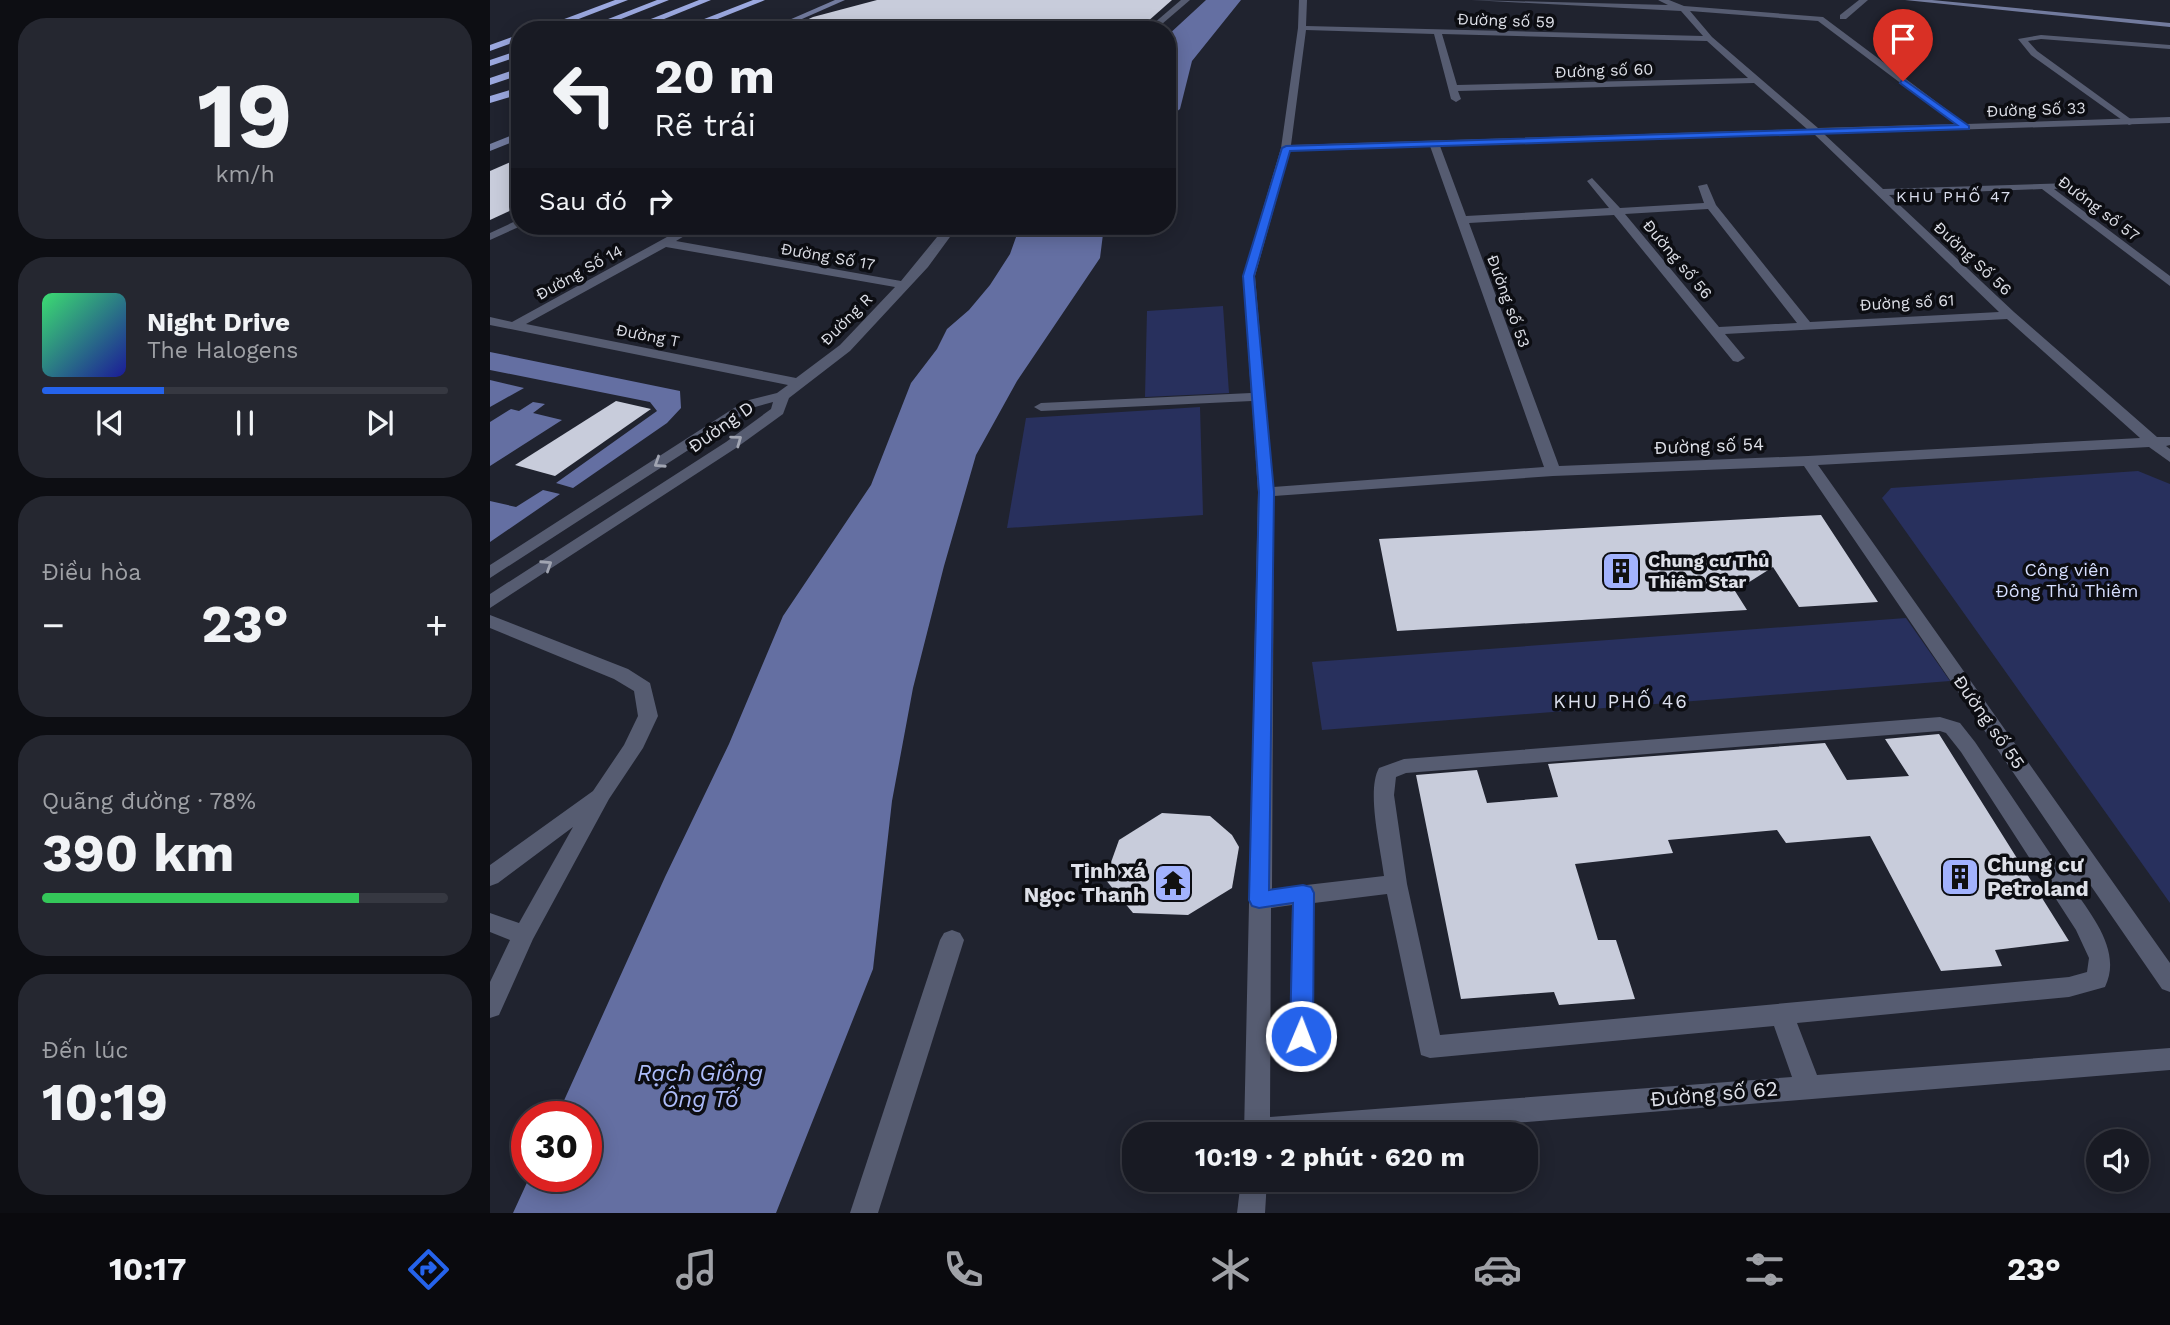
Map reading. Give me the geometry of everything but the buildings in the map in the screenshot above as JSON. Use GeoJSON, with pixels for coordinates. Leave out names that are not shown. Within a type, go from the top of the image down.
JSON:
{"type":"FeatureCollection","features":[{"type":"Feature","properties":{"kind":"highway"},"geometry":{"type":"LineString","coordinates":[[565,21],[624,0]]}},
{"type":"Feature","properties":{"kind":"highway"},"geometry":{"type":"LineString","coordinates":[[608,21],[665,0]]}},
{"type":"Feature","properties":{"kind":"highway"},"geometry":{"type":"LineString","coordinates":[[652,21],[708,0]]}},
{"type":"Feature","properties":{"kind":"highway"},"geometry":{"type":"LineString","coordinates":[[705,21],[761,0]]}},
{"type":"Feature","properties":{"kind":"highway"},"geometry":{"type":"LineString","coordinates":[[490,48],[511,40]]}},
{"type":"Feature","properties":{"kind":"highway"},"geometry":{"type":"LineString","coordinates":[[490,64],[511,56]]}},
{"type":"Feature","properties":{"kind":"highway"},"geometry":{"type":"LineString","coordinates":[[490,82],[511,74]]}},
{"type":"Feature","properties":{"kind":"highway"},"geometry":{"type":"LineString","coordinates":[[490,100],[511,93]]}},
{"type":"Feature","properties":{"kind":"main road"},"geometry":{"type":"LineString","coordinates":[[792,21],[841,0]]}},
{"type":"Feature","properties":{"kind":"main road"},"geometry":{"type":"LineString","coordinates":[[1909,0],[1965,3],[2170,25]]}},
{"type":"Feature","properties":{"kind":"main road"},"geometry":{"type":"LineString","coordinates":[[490,148],[511,139]]}},
{"type":"Feature","properties":{"kind":"street"},"geometry":{"type":"LineString","coordinates":[[1161,21],[1186,0]]}},
{"type":"Feature","properties":{"kind":"street"},"geometry":{"type":"LineString","coordinates":[[1257,1122],[1266,492],[1248,276],[1286,148],[1302,28],[1303,0]]}},
{"type":"Feature","properties":{"kind":"street"},"geometry":{"type":"LineString","coordinates":[[1475,0],[1684,9],[1820,19],[1965,127]]}},
{"type":"Feature","properties":{"kind":"street","name":"Đường Số 56"},"geometry":{"type":"LineString","coordinates":[[1662,0],[1684,9],[1709,40],[1818,133],[2010,315],[2170,457]]}},
{"type":"Feature","properties":{"kind":"street"},"geometry":{"type":"LineString","coordinates":[[1843,17],[1864,0]]}},
{"type":"Feature","properties":{"kind":"street","name":"Đường số 59"},"geometry":{"type":"LineString","coordinates":[[1302,28],[1709,40]]}},
{"type":"Feature","properties":{"kind":"street"},"geometry":{"type":"LineString","coordinates":[[1437,32],[1456,99]]}},
{"type":"Feature","properties":{"kind":"street"},"geometry":{"type":"LineString","coordinates":[[2129,121],[2034,53],[2022,39],[2041,37],[2170,47]]}},
{"type":"Feature","properties":{"kind":"street","name":"Đường số 60"},"geometry":{"type":"LineString","coordinates":[[1453,88],[1756,80]]}},
{"type":"Feature","properties":{"kind":"street","name":"Đường Số 33"},"geometry":{"type":"LineString","coordinates":[[1818,133],[2170,120]]}},
{"type":"Feature","properties":{"kind":"street"},"geometry":{"type":"LineString","coordinates":[[1286,148],[1818,133]]}},
{"type":"Feature","properties":{"kind":"street","name":"Đường số 53"},"geometry":{"type":"LineString","coordinates":[[1434,143],[1553,471]]}},
{"type":"Feature","properties":{"kind":"street","name":"Đường số 56"},"geometry":{"type":"LineString","coordinates":[[1592,181],[1738,358]]}},
{"type":"Feature","properties":{"kind":"street","name":"Đường số 57"},"geometry":{"type":"LineString","coordinates":[[2043,185],[2170,282]]}},
{"type":"Feature","properties":{"kind":"street"},"geometry":{"type":"LineString","coordinates":[[1879,192],[2068,185]]}},
{"type":"Feature","properties":{"kind":"street"},"geometry":{"type":"LineString","coordinates":[[1703,187],[1711,206],[1805,324]]}},
{"type":"Feature","properties":{"kind":"street"},"geometry":{"type":"LineString","coordinates":[[1461,220],[1711,206]]}},
{"type":"Feature","properties":{"kind":"street"},"geometry":{"type":"LineString","coordinates":[[490,237],[511,226]]}},
{"type":"Feature","properties":{"kind":"street","name":"Đường Số 14"},"geometry":{"type":"LineString","coordinates":[[514,326],[679,235]]}},
{"type":"Feature","properties":{"kind":"street","name":"Đường R"},"geometry":{"type":"LineString","coordinates":[[782,396],[845,348],[904,285],[946,235]]}},
{"type":"Feature","properties":{"kind":"street","name":"Đường Số 17"},"geometry":{"type":"LineString","coordinates":[[665,243],[904,285]]}},
{"type":"Feature","properties":{"kind":"street","name":"Đường số 61"},"geometry":{"type":"LineString","coordinates":[[1717,331],[1805,324],[2010,315]]}},
{"type":"Feature","properties":{"kind":"street","name":"Đường T"},"geometry":{"type":"LineString","coordinates":[[490,321],[799,383]]}},
{"type":"Feature","properties":{"kind":"street","name":"Đường D"},"geometry":{"type":"LineString","coordinates":[[490,573],[750,404],[782,396],[778,411],[731,445],[490,602]]}},
{"type":"Feature","properties":{"kind":"street"},"geometry":{"type":"LineString","coordinates":[[1041,407],[1258,397]]}},
{"type":"Feature","properties":{"kind":"street"},"geometry":{"type":"LineString","coordinates":[[2153,442],[2170,441]]}},
{"type":"Feature","properties":{"kind":"street","name":"Đường số 54"},"geometry":{"type":"LineString","coordinates":[[1266,492],[1553,471],[1808,461],[2153,442]]}},
{"type":"Feature","properties":{"kind":"street","name":"Đường số 55"},"geometry":{"type":"LineString","coordinates":[[1808,461],[2170,982]]}},
{"type":"Feature","properties":{"kind":"street"},"geometry":{"type":"LineString","coordinates":[[490,621],[621,674],[643,688],[648,716],[633,748],[602,794],[524,934],[490,1007]]}},
{"type":"Feature","properties":{"kind":"street"},"geometry":{"type":"LineString","coordinates":[[1940,724],[1953,728],[1968,747],[2085,923],[2101,958],[2097,980],[2069,987],[1430,1047],[1396,884],[1384,795],[1386,773],[1404,766],[1940,724]]}},
{"type":"Feature","properties":{"kind":"street"},"geometry":{"type":"LineString","coordinates":[[490,877],[602,794]]}},
{"type":"Feature","properties":{"kind":"street"},"geometry":{"type":"LineString","coordinates":[[2056,881],[2096,876]]}},
{"type":"Feature","properties":{"kind":"street"},"geometry":{"type":"LineString","coordinates":[[1259,900],[1396,884]]}},
{"type":"Feature","properties":{"kind":"street"},"geometry":{"type":"LineString","coordinates":[[1301,1036],[1303,893]]}},
{"type":"Feature","properties":{"kind":"street"},"geometry":{"type":"LineString","coordinates":[[490,922],[524,934]]}},
{"type":"Feature","properties":{"kind":"street"},"geometry":{"type":"LineString","coordinates":[[864,1213],[952,940]]}},
{"type":"Feature","properties":{"kind":"street"},"geometry":{"type":"LineString","coordinates":[[1782,1016],[1808,1086]]}},
{"type":"Feature","properties":{"kind":"street","name":"Đường số 62"},"geometry":{"type":"LineString","coordinates":[[1377,1122],[2170,1059]]}},
{"type":"Feature","properties":{"kind":"street"},"geometry":{"type":"LineString","coordinates":[[1251,1213],[1253,1192]]}},
{"type":"Feature","properties":{"kind":"green space"},"geometry":{"type":"Polygon","coordinates":[[[1223,306],[1229,393],[1145,397],[1147,311],[1223,306]]]}},
{"type":"Feature","properties":{"kind":"green space"},"geometry":{"type":"Polygon","coordinates":[[[1200,407],[1203,515],[1007,528],[1026,418],[1200,407]]]}},
{"type":"Feature","properties":{"kind":"green space","name":"Công viên Đông Thủ Thiêm"},"geometry":{"type":"Polygon","coordinates":[[[2138,471],[2170,484],[2170,903],[1882,498],[1891,488],[2138,471]]]}},
{"type":"Feature","properties":{"kind":"green space"},"geometry":{"type":"Polygon","coordinates":[[[1906,618],[1950,681],[1322,730],[1312,662],[1906,618]]]}},
{"type":"Feature","properties":{"kind":"water"},"geometry":{"type":"Polygon","coordinates":[[[1206,0],[1241,0],[1192,61],[1180,109],[1176,112],[1176,28],[1206,0]]]}},
{"type":"Feature","properties":{"kind":"water","name":"Rạch Giồng Ông Tố"},"geometry":{"type":"Polygon","coordinates":[[[1017,235],[1103,235],[1100,258],[1017,381],[976,455],[913,688],[892,801],[873,969],[776,1213],[513,1213],[523,1192],[602,1192],[602,1101],[564,1101],[665,877],[729,744],[783,616],[871,485],[911,383],[937,349],[947,329],[969,310],[990,285],[1010,254],[1017,235]]]}},
{"type":"Feature","properties":{"kind":"water"},"geometry":{"type":"Polygon","coordinates":[[[490,352],[680,391],[681,408],[667,423],[573,488],[556,483],[657,411],[650,402],[490,370],[490,352]]]}},
{"type":"Feature","properties":{"kind":"water"},"geometry":{"type":"Polygon","coordinates":[[[490,380],[524,388],[490,407],[490,380]]]}},
{"type":"Feature","properties":{"kind":"water"},"geometry":{"type":"Polygon","coordinates":[[[533,402],[545,404],[533,413],[562,420],[490,466],[490,422],[511,409],[519,411],[533,402]]]}},
{"type":"Feature","properties":{"kind":"water"},"geometry":{"type":"Polygon","coordinates":[[[543,490],[560,494],[490,542],[490,501],[516,507],[543,490]]]}},
{"type":"Feature","properties":{"kind":"place","name":"Chung cư Thủ Thiêm Star"},"geometry":{"type":"Point","coordinates":[1621,571]}},
{"type":"Feature","properties":{"kind":"place","name":"Chung cư Petroland"},"geometry":{"type":"Point","coordinates":[1960,877]}},
{"type":"Feature","properties":{"kind":"place","name":"Tịnh xá Ngọc Thanh"},"geometry":{"type":"Point","coordinates":[1173,883]}},
{"type":"Feature","properties":{"kind":"district","name":"KHU PHỐ 47"},"geometry":{"type":"Point","coordinates":[1954,196]}},
{"type":"Feature","properties":{"kind":"district","name":"KHU PHỐ 46"},"geometry":{"type":"Point","coordinates":[1621,701]}},
{"type":"Feature","properties":{"kind":"route"},"geometry":{"type":"LineString","coordinates":[[1301,1036],[1303,893],[1259,900],[1266,492],[1248,276],[1286,148],[1965,127],[1903,81]]}}]}
